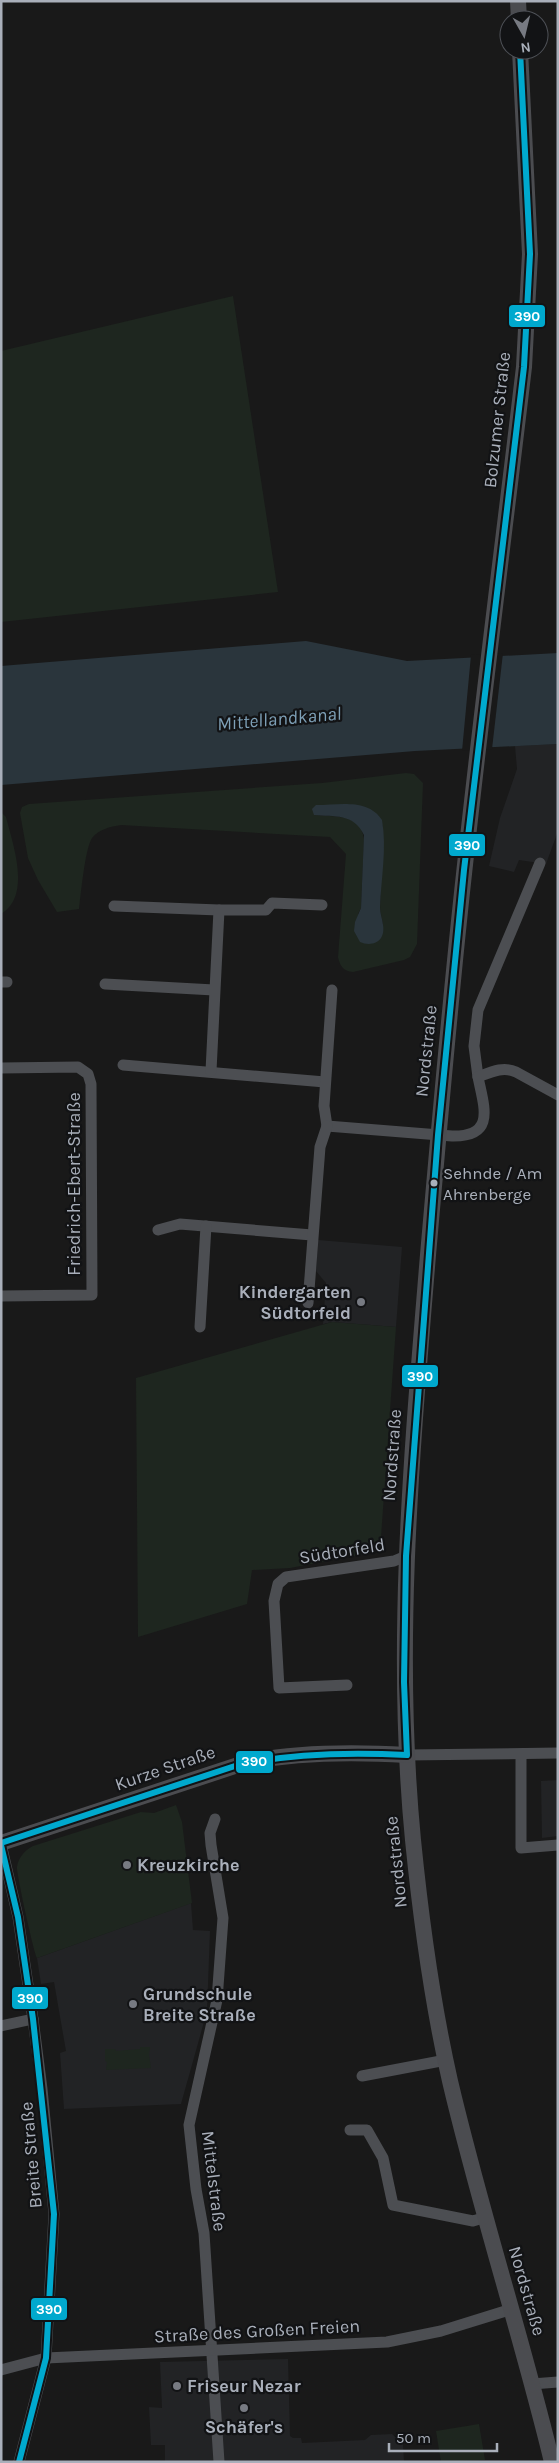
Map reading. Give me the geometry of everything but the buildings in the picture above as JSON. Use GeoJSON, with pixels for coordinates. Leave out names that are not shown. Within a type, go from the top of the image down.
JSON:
{"type":"FeatureCollection","features":[{"type":"Feature","properties":{"kind":"main road","name":"Bolzumer Straße"},"geometry":{"type":"LineString","coordinates":[[477,762],[524,367],[528,311],[530,254],[520,60]]}},
{"type":"Feature","properties":{"kind":"main road","name":"Nordstraße"},"geometry":{"type":"LineString","coordinates":[[477,762],[438,1135],[406,1556],[404,1682],[407,1755],[422,1924],[446,2060],[486,2218],[552,2462]]}},
{"type":"Feature","properties":{"kind":"main road","name":"Kurze Straße"},"geometry":{"type":"LineString","coordinates":[[1,1844],[241,1764],[262,1759],[285,1756],[407,1755]]}},
{"type":"Feature","properties":{"kind":"street"},"geometry":{"type":"LineString","coordinates":[[328,1126],[438,1135],[469,1135],[482,1126],[484,1109],[474,1046],[478,1010],[540,863]]}},
{"type":"Feature","properties":{"kind":"street"},"geometry":{"type":"LineString","coordinates":[[114,906],[266,910],[272,903],[322,905]]}},
{"type":"Feature","properties":{"kind":"street"},"geometry":{"type":"LineString","coordinates":[[212,1071],[214,990],[219,910]]}},
{"type":"Feature","properties":{"kind":"street"},"geometry":{"type":"LineString","coordinates":[[105,984],[214,990]]}},
{"type":"Feature","properties":{"kind":"street"},"geometry":{"type":"LineString","coordinates":[[308,1303],[320,1147],[328,1126],[324,1106],[332,990]]}},
{"type":"Feature","properties":{"kind":"street"},"geometry":{"type":"LineString","coordinates":[[123,1066],[212,1071],[326,1082]]}},
{"type":"Feature","properties":{"kind":"street","name":"Friedrich-Ebert-Straße"},"geometry":{"type":"LineString","coordinates":[[1,1068],[78,1067],[88,1074],[91,1084],[92,1296],[1,1296]]}},
{"type":"Feature","properties":{"kind":"street"},"geometry":{"type":"LineString","coordinates":[[478,1077],[509,1069],[558,1096]]}},
{"type":"Feature","properties":{"kind":"street"},"geometry":{"type":"LineString","coordinates":[[158,1230],[180,1224],[312,1235]]}},
{"type":"Feature","properties":{"kind":"street"},"geometry":{"type":"LineString","coordinates":[[200,1327],[206,1226]]}},
{"type":"Feature","properties":{"kind":"street","name":"Südtorfeld"},"geometry":{"type":"LineString","coordinates":[[347,1685],[279,1688],[274,1601],[278,1584],[286,1577],[394,1561],[406,1556]]}},
{"type":"Feature","properties":{"kind":"street"},"geometry":{"type":"LineString","coordinates":[[407,1755],[558,1753]]}},
{"type":"Feature","properties":{"kind":"street"},"geometry":{"type":"LineString","coordinates":[[521,1754],[521,1848],[558,1845]]}},
{"type":"Feature","properties":{"kind":"street","name":"Mittelstraße"},"geometry":{"type":"LineString","coordinates":[[215,1818],[210,1833],[223,1918],[217,2000],[189,2125],[196,2189],[204,2233],[219,2462]]}},
{"type":"Feature","properties":{"kind":"street","name":"Breite Straße"},"geometry":{"type":"LineString","coordinates":[[1,1844],[18,1918],[33,2019],[54,2214],[46,2358],[19,2462]]}},
{"type":"Feature","properties":{"kind":"street"},"geometry":{"type":"LineString","coordinates":[[1,2026],[33,2019]]}},
{"type":"Feature","properties":{"kind":"street"},"geometry":{"type":"LineString","coordinates":[[362,2076],[446,2060]]}},
{"type":"Feature","properties":{"kind":"street"},"geometry":{"type":"LineString","coordinates":[[350,2130],[367,2130],[383,2158],[393,2205],[473,2221],[486,2218]]}},
{"type":"Feature","properties":{"kind":"street","name":"Straße des Großen Freien"},"geometry":{"type":"LineString","coordinates":[[1,2370],[46,2358],[387,2342],[441,2331],[512,2309]]}},
{"type":"Feature","properties":{"kind":"street"},"geometry":{"type":"LineString","coordinates":[[532,2384],[558,2382]]}},
{"type":"Feature","properties":{"kind":"shaded area"},"geometry":{"type":"Polygon","coordinates":[[[233,296],[278,592],[1,622],[1,351],[233,296]]]}},
{"type":"Feature","properties":{"kind":"shaded area"},"geometry":{"type":"Polygon","coordinates":[[[558,744],[558,831],[546,864],[519,860],[514,872],[489,866],[500,818],[517,769],[515,746],[558,744]]]}},
{"type":"Feature","properties":{"kind":"shaded area"},"geometry":{"type":"Polygon","coordinates":[[[406,773],[414,774],[423,783],[417,944],[410,957],[404,960],[353,972],[344,969],[341,965],[338,957],[346,854],[330,837],[121,825],[101,830],[92,838],[87,851],[79,909],[57,912],[38,880],[28,858],[20,813],[22,807],[29,804],[322,783],[406,773]],[[314,815],[345,818],[358,825],[362,831],[364,839],[361,908],[358,914],[383,925],[380,909],[383,827],[378,815],[314,815]]]}},
{"type":"Feature","properties":{"kind":"shaded area"},"geometry":{"type":"Polygon","coordinates":[[[1,812],[6,817],[13,841],[18,869],[18,883],[16,895],[10,906],[1,914],[1,812]]]}},
{"type":"Feature","properties":{"kind":"shaded area","name":"Kindergarten Südtorfeld"},"geometry":{"type":"Polygon","coordinates":[[[318,1240],[402,1247],[396,1327],[332,1322],[323,1324],[326,1283],[316,1271],[318,1240]]]}},
{"type":"Feature","properties":{"kind":"shaded area"},"geometry":{"type":"Polygon","coordinates":[[[332,1322],[396,1327],[380,1551],[290,1568],[252,1570],[247,1604],[138,1637],[136,1378],[332,1322]]]}},
{"type":"Feature","properties":{"kind":"shaded area"},"geometry":{"type":"Polygon","coordinates":[[[558,1780],[558,1836],[542,1838],[541,1781],[558,1780]]]}},
{"type":"Feature","properties":{"kind":"shaded area"},"geometry":{"type":"Polygon","coordinates":[[[176,1805],[182,1822],[192,1903],[37,1958],[17,1872],[20,1857],[33,1846],[141,1812],[154,1813],[176,1805]]]}},
{"type":"Feature","properties":{"kind":"shaded area","name":"Grundschule Breite Straße"},"geometry":{"type":"Polygon","coordinates":[[[191,1903],[193,1930],[210,1931],[207,2011],[181,2104],[64,2109],[60,2053],[66,2051],[54,1982],[41,1984],[37,1958],[191,1903]]]}},
{"type":"Feature","properties":{"kind":"shaded area"},"geometry":{"type":"Polygon","coordinates":[[[140,2047],[150,2047],[151,2068],[106,2070],[105,2049],[115,2049],[116,2051],[140,2049],[140,2047]]]}},
{"type":"Feature","properties":{"kind":"shaded area"},"geometry":{"type":"Polygon","coordinates":[[[288,2359],[290,2436],[301,2438],[302,2443],[365,2440],[371,2435],[392,2434],[403,2444],[404,2462],[165,2462],[165,2445],[151,2445],[149,2407],[162,2408],[160,2362],[288,2359]]]}},
{"type":"Feature","properties":{"kind":"shaded area"},"geometry":{"type":"Polygon","coordinates":[[[479,2424],[485,2460],[441,2462],[436,2431],[479,2424]]]}},
{"type":"Feature","properties":{"kind":"water","name":"Mittellandkanal"},"geometry":{"type":"Polygon","coordinates":[[[306,641],[407,661],[558,653],[558,744],[415,751],[1,785],[1,666],[306,641]]]}},
{"type":"Feature","properties":{"kind":"water"},"geometry":{"type":"Polygon","coordinates":[[[352,804],[361,806],[369,808],[382,820],[384,852],[380,907],[383,934],[374,943],[360,942],[354,931],[355,922],[361,908],[364,835],[355,823],[349,820],[336,816],[314,815],[312,809],[316,805],[352,804]]]}},
{"type":"Feature","properties":{"kind":"pier"},"geometry":{"type":"Polygon","coordinates":[[[503,653],[492,749],[462,751],[471,655],[503,653]]]}},
{"type":"Feature","properties":{"kind":"transit line","name":"390"},"geometry":{"type":"LineString","coordinates":[[1,1843],[241,1764],[324,1754],[407,1755],[404,1682],[406,1556],[438,1135],[464,870],[524,367],[530,254],[520,60]]}},
{"type":"Feature","properties":{"kind":"transit line","name":"390"},"geometry":{"type":"LineString","coordinates":[[1,1845],[18,1917],[33,2019],[54,2214],[46,2358],[19,2462]]}},
{"type":"Feature","properties":{"kind":"place","name":"Sehnde / Am Ahrenberge"},"geometry":{"type":"Point","coordinates":[434,1183]}},
{"type":"Feature","properties":{"kind":"place","name":"Kindergarten Südtorfeld"},"geometry":{"type":"Point","coordinates":[361,1302]}},
{"type":"Feature","properties":{"kind":"place","name":"Kreuzkirche"},"geometry":{"type":"Point","coordinates":[127,1865]}},
{"type":"Feature","properties":{"kind":"place","name":"Grundschule Breite Straße"},"geometry":{"type":"Point","coordinates":[133,2004]}},
{"type":"Feature","properties":{"kind":"place","name":"Friseur Nezar"},"geometry":{"type":"Point","coordinates":[177,2386]}},
{"type":"Feature","properties":{"kind":"place","name":"Schäfer's"},"geometry":{"type":"Point","coordinates":[244,2408]}}]}
